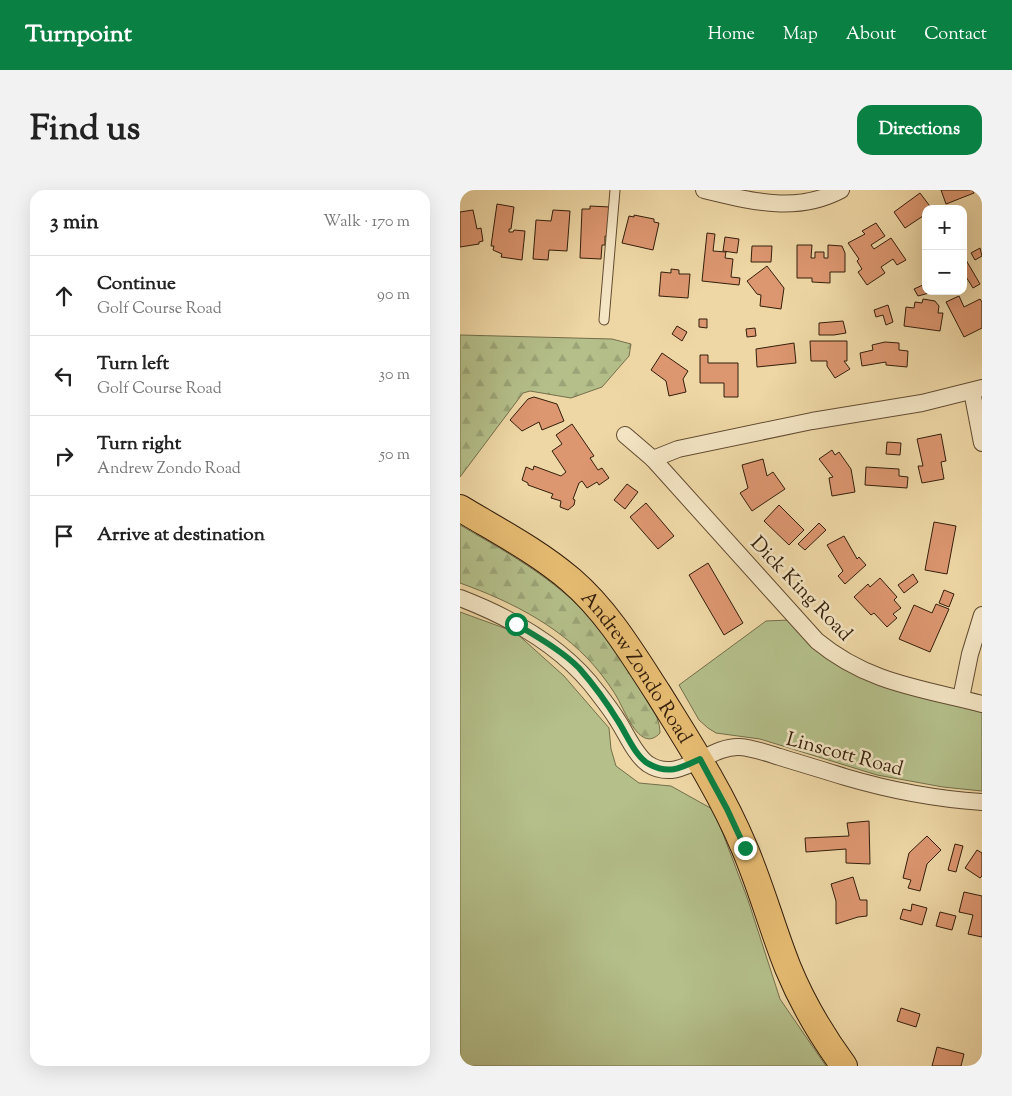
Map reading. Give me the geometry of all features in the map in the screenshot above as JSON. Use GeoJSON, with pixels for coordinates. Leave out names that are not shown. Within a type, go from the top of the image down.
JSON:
{"type":"FeatureCollection","features":[{"type":"Feature","properties":{"kind":"main road","name":"Andrew Zondo Road"},"geometry":{"type":"LineString","coordinates":[[460,508],[537,553],[572,580],[595,602],[613,625],[700,759],[727,809],[745,848],[788,968],[798,990],[812,1017],[844,1066]]}},
{"type":"Feature","properties":{"kind":"street"},"geometry":{"type":"LineString","coordinates":[[704,190],[748,201],[781,205],[811,201],[841,190]]}},
{"type":"Feature","properties":{"kind":"street"},"geometry":{"type":"LineString","coordinates":[[653,460],[678,449],[839,416],[922,403],[977,390],[982,443]]}},
{"type":"Feature","properties":{"kind":"street","name":"Dick King Road"},"geometry":{"type":"LineString","coordinates":[[625,435],[653,460],[818,641],[834,654],[880,678],[982,704]]}},
{"type":"Feature","properties":{"kind":"street","name":"Linscott Road"},"geometry":{"type":"LineString","coordinates":[[460,598],[516,624],[553,647],[578,668],[598,692],[618,720],[631,744],[647,764],[662,769],[679,769],[720,750],[741,747],[764,752],[856,780],[904,791],[982,802]]}},
{"type":"Feature","properties":{"kind":"street"},"geometry":{"type":"LineString","coordinates":[[961,698],[970,654],[982,615]]}},
{"type":"Feature","properties":{"kind":"lane"},"geometry":{"type":"LineString","coordinates":[[604,320],[615,190]]}},
{"type":"Feature","properties":{"kind":"green space"},"geometry":{"type":"Polygon","coordinates":[[[460,335],[612,339],[631,344],[629,356],[602,387],[571,398],[530,391],[523,393],[460,477],[460,335]]]}},
{"type":"Feature","properties":{"kind":"green space"},"geometry":{"type":"Polygon","coordinates":[[[460,525],[500,548],[554,584],[586,614],[611,643],[647,698],[657,719],[660,733],[653,738],[646,738],[640,735],[629,721],[616,696],[601,674],[572,643],[555,630],[519,608],[460,583],[460,525]]]}},
{"type":"Feature","properties":{"kind":"green space"},"geometry":{"type":"Polygon","coordinates":[[[460,612],[515,632],[564,676],[609,728],[611,749],[616,766],[639,783],[671,786],[714,810],[748,900],[780,999],[826,1066],[460,1066],[460,612]]]}},
{"type":"Feature","properties":{"kind":"green space"},"geometry":{"type":"Polygon","coordinates":[[[789,620],[817,648],[982,710],[982,791],[943,787],[877,775],[760,739],[716,733],[708,728],[699,720],[679,685],[766,621],[789,620]]]}},
{"type":"Feature","properties":{"kind":"building"},"geometry":{"type":"Polygon","coordinates":[[[941,190],[972,190],[974,193],[946,204],[941,190]]]}},
{"type":"Feature","properties":{"kind":"building"},"geometry":{"type":"Polygon","coordinates":[[[920,193],[929,205],[922,205],[922,217],[905,228],[894,212],[920,193]]]}},
{"type":"Feature","properties":{"kind":"building"},"geometry":{"type":"Polygon","coordinates":[[[497,204],[514,207],[509,232],[514,230],[525,231],[522,260],[501,257],[502,254],[493,250],[494,246],[491,246],[497,204]]]}},
{"type":"Feature","properties":{"kind":"building"},"geometry":{"type":"Polygon","coordinates":[[[590,206],[610,207],[609,236],[605,236],[605,245],[602,245],[601,259],[580,258],[582,209],[590,209],[590,206]]]}},
{"type":"Feature","properties":{"kind":"building"},"geometry":{"type":"Polygon","coordinates":[[[473,210],[477,229],[481,228],[483,241],[479,242],[479,244],[460,247],[460,212],[473,210]]]}},
{"type":"Feature","properties":{"kind":"building"},"geometry":{"type":"Polygon","coordinates":[[[553,210],[570,211],[567,251],[549,250],[548,260],[533,259],[536,220],[551,221],[553,210]]]}},
{"type":"Feature","properties":{"kind":"building"},"geometry":{"type":"Polygon","coordinates":[[[634,215],[654,219],[654,222],[659,223],[653,250],[622,243],[629,216],[634,217],[634,215]]]}},
{"type":"Feature","properties":{"kind":"building"},"geometry":{"type":"Polygon","coordinates":[[[876,223],[885,236],[871,245],[874,249],[891,238],[906,260],[897,265],[893,259],[881,267],[885,273],[867,285],[858,272],[862,269],[857,261],[859,259],[848,243],[865,234],[862,231],[876,223]]]}},
{"type":"Feature","properties":{"kind":"building"},"geometry":{"type":"Polygon","coordinates":[[[707,233],[715,234],[713,251],[726,252],[725,258],[733,259],[731,277],[740,278],[739,285],[702,281],[707,233]]]}},
{"type":"Feature","properties":{"kind":"building"},"geometry":{"type":"Polygon","coordinates":[[[725,237],[739,239],[737,253],[723,251],[725,237]]]}},
{"type":"Feature","properties":{"kind":"building"},"geometry":{"type":"Polygon","coordinates":[[[797,245],[812,245],[811,258],[815,258],[815,252],[824,252],[824,258],[828,258],[828,245],[842,246],[845,253],[845,272],[830,272],[830,283],[812,282],[812,278],[797,278],[797,245]]]}},
{"type":"Feature","properties":{"kind":"building"},"geometry":{"type":"Polygon","coordinates":[[[752,246],[772,246],[771,262],[751,262],[752,246]]]}},
{"type":"Feature","properties":{"kind":"building"},"geometry":{"type":"Polygon","coordinates":[[[980,248],[982,256],[975,260],[971,253],[980,248]]]}},
{"type":"Feature","properties":{"kind":"building"},"geometry":{"type":"Polygon","coordinates":[[[967,262],[980,284],[973,288],[967,278],[967,262]]]}},
{"type":"Feature","properties":{"kind":"building"},"geometry":{"type":"Polygon","coordinates":[[[767,266],[784,288],[781,309],[760,306],[761,295],[757,294],[747,281],[767,266]]]}},
{"type":"Feature","properties":{"kind":"building"},"geometry":{"type":"Polygon","coordinates":[[[671,269],[679,270],[679,274],[690,274],[688,298],[659,296],[661,272],[671,273],[671,269]]]}},
{"type":"Feature","properties":{"kind":"building"},"geometry":{"type":"Polygon","coordinates":[[[922,285],[922,295],[918,296],[914,289],[922,285]]]}},
{"type":"Feature","properties":{"kind":"building"},"geometry":{"type":"Polygon","coordinates":[[[959,296],[964,307],[980,299],[982,302],[982,328],[964,337],[946,302],[959,296]]]}},
{"type":"Feature","properties":{"kind":"building"},"geometry":{"type":"Polygon","coordinates":[[[923,299],[935,301],[939,306],[938,313],[943,313],[940,331],[904,326],[906,307],[914,308],[915,302],[922,303],[923,299]]]}},
{"type":"Feature","properties":{"kind":"building"},"geometry":{"type":"Polygon","coordinates":[[[888,305],[893,322],[886,325],[883,315],[876,317],[874,310],[888,305]]]}},
{"type":"Feature","properties":{"kind":"building"},"geometry":{"type":"Polygon","coordinates":[[[699,319],[707,319],[707,328],[699,327],[699,319]]]}},
{"type":"Feature","properties":{"kind":"building"},"geometry":{"type":"Polygon","coordinates":[[[843,321],[846,333],[819,335],[819,323],[843,321]]]}},
{"type":"Feature","properties":{"kind":"building"},"geometry":{"type":"Polygon","coordinates":[[[677,326],[687,332],[682,341],[672,334],[677,326]]]}},
{"type":"Feature","properties":{"kind":"building"},"geometry":{"type":"Polygon","coordinates":[[[755,328],[756,336],[747,337],[746,329],[755,328]]]}},
{"type":"Feature","properties":{"kind":"building"},"geometry":{"type":"Polygon","coordinates":[[[810,341],[847,341],[847,361],[844,361],[850,369],[835,378],[827,366],[827,361],[811,361],[810,341]]]}},
{"type":"Feature","properties":{"kind":"building"},"geometry":{"type":"Polygon","coordinates":[[[885,342],[899,343],[899,350],[908,351],[907,367],[886,365],[886,362],[862,366],[860,353],[873,350],[872,345],[885,342]]]}},
{"type":"Feature","properties":{"kind":"building"},"geometry":{"type":"Polygon","coordinates":[[[794,343],[796,363],[757,367],[756,349],[794,343]]]}},
{"type":"Feature","properties":{"kind":"building"},"geometry":{"type":"Polygon","coordinates":[[[662,353],[688,371],[683,379],[686,392],[669,396],[666,381],[651,370],[662,353]]]}},
{"type":"Feature","properties":{"kind":"building"},"geometry":{"type":"Polygon","coordinates":[[[700,355],[708,355],[708,363],[738,363],[738,397],[724,397],[724,383],[700,383],[700,355]]]}},
{"type":"Feature","properties":{"kind":"building"},"geometry":{"type":"Polygon","coordinates":[[[534,397],[557,404],[564,421],[542,430],[539,422],[522,431],[510,420],[528,399],[534,397]]]}},
{"type":"Feature","properties":{"kind":"building"},"geometry":{"type":"Polygon","coordinates":[[[572,424],[594,456],[590,458],[598,470],[602,468],[609,478],[599,485],[597,482],[587,488],[582,481],[579,483],[573,499],[575,500],[574,505],[568,510],[560,507],[561,501],[551,498],[553,494],[528,485],[528,483],[522,480],[526,467],[533,470],[534,466],[561,476],[566,472],[552,451],[562,444],[556,435],[572,424]]]}},
{"type":"Feature","properties":{"kind":"building"},"geometry":{"type":"Polygon","coordinates":[[[941,434],[946,461],[941,462],[944,479],[922,483],[918,466],[923,466],[917,439],[941,434]]]}},
{"type":"Feature","properties":{"kind":"building"},"geometry":{"type":"Polygon","coordinates":[[[887,442],[901,443],[900,455],[886,454],[887,442]]]}},
{"type":"Feature","properties":{"kind":"building"},"geometry":{"type":"Polygon","coordinates":[[[832,450],[835,455],[839,452],[851,469],[855,492],[832,496],[829,478],[833,477],[819,459],[832,450]]]}},
{"type":"Feature","properties":{"kind":"building"},"geometry":{"type":"Polygon","coordinates":[[[763,459],[767,476],[773,472],[785,489],[752,511],[740,493],[748,488],[742,465],[763,459]]]}},
{"type":"Feature","properties":{"kind":"building"},"geometry":{"type":"Polygon","coordinates":[[[866,467],[899,469],[899,476],[908,477],[907,488],[865,485],[866,467]]]}},
{"type":"Feature","properties":{"kind":"building"},"geometry":{"type":"Polygon","coordinates":[[[627,484],[638,492],[625,509],[614,500],[627,484]]]}},
{"type":"Feature","properties":{"kind":"building"},"geometry":{"type":"Polygon","coordinates":[[[646,503],[674,536],[658,549],[630,517],[646,503]]]}},
{"type":"Feature","properties":{"kind":"building"},"geometry":{"type":"Polygon","coordinates":[[[779,505],[804,530],[789,545],[764,521],[779,505]]]}},
{"type":"Feature","properties":{"kind":"building"},"geometry":{"type":"Polygon","coordinates":[[[934,522],[956,526],[947,574],[925,570],[934,522]]]}},
{"type":"Feature","properties":{"kind":"building"},"geometry":{"type":"Polygon","coordinates":[[[819,523],[826,530],[805,550],[798,544],[819,523]]]}},
{"type":"Feature","properties":{"kind":"building"},"geometry":{"type":"Polygon","coordinates":[[[844,536],[857,559],[859,557],[866,565],[845,584],[838,576],[843,571],[827,545],[844,536]]]}},
{"type":"Feature","properties":{"kind":"building"},"geometry":{"type":"Polygon","coordinates":[[[708,563],[743,623],[724,635],[689,575],[708,563]]]}},
{"type":"Feature","properties":{"kind":"building"},"geometry":{"type":"Polygon","coordinates":[[[913,574],[918,582],[904,593],[898,585],[913,574]]]}},
{"type":"Feature","properties":{"kind":"building"},"geometry":{"type":"Polygon","coordinates":[[[880,578],[897,597],[894,600],[901,608],[893,614],[897,618],[887,627],[874,613],[871,615],[854,597],[868,584],[870,587],[880,578]]]}},
{"type":"Feature","properties":{"kind":"building"},"geometry":{"type":"Polygon","coordinates":[[[944,590],[954,594],[949,607],[939,603],[944,590]]]}},
{"type":"Feature","properties":{"kind":"building"},"geometry":{"type":"Polygon","coordinates":[[[936,604],[949,609],[930,652],[899,639],[914,605],[932,613],[936,604]]]}},
{"type":"Feature","properties":{"kind":"building"},"geometry":{"type":"Polygon","coordinates":[[[869,821],[870,864],[846,863],[846,849],[806,852],[805,838],[849,836],[847,823],[869,821]]]}},
{"type":"Feature","properties":{"kind":"building"},"geometry":{"type":"Polygon","coordinates":[[[927,836],[941,850],[927,864],[920,891],[908,888],[911,880],[903,878],[909,853],[927,836]]]}},
{"type":"Feature","properties":{"kind":"building"},"geometry":{"type":"Polygon","coordinates":[[[955,844],[963,846],[956,872],[948,870],[955,844]]]}},
{"type":"Feature","properties":{"kind":"building"},"geometry":{"type":"Polygon","coordinates":[[[977,850],[982,853],[982,876],[980,878],[965,868],[977,850]]]}},
{"type":"Feature","properties":{"kind":"building"},"geometry":{"type":"Polygon","coordinates":[[[853,877],[860,900],[867,900],[867,916],[836,924],[836,901],[831,884],[853,877]]]}},
{"type":"Feature","properties":{"kind":"building"},"geometry":{"type":"Polygon","coordinates":[[[964,892],[982,896],[982,937],[968,934],[973,915],[959,912],[964,892]]]}},
{"type":"Feature","properties":{"kind":"building"},"geometry":{"type":"Polygon","coordinates":[[[912,904],[927,908],[922,925],[900,919],[903,909],[911,911],[912,904]]]}},
{"type":"Feature","properties":{"kind":"building"},"geometry":{"type":"Polygon","coordinates":[[[940,912],[956,916],[952,930],[936,926],[940,912]]]}},
{"type":"Feature","properties":{"kind":"building"},"geometry":{"type":"Polygon","coordinates":[[[901,1008],[920,1014],[916,1027],[897,1021],[901,1008]]]}},
{"type":"Feature","properties":{"kind":"building"},"geometry":{"type":"Polygon","coordinates":[[[937,1047],[964,1054],[961,1066],[932,1066],[937,1047]]]}},
{"type":"Feature","properties":{"kind":"route"},"geometry":{"type":"LineString","coordinates":[[516,624],[553,647],[578,668],[598,692],[618,720],[631,744],[647,764],[662,769],[679,769],[700,759],[727,809],[745,848]]}}]}
